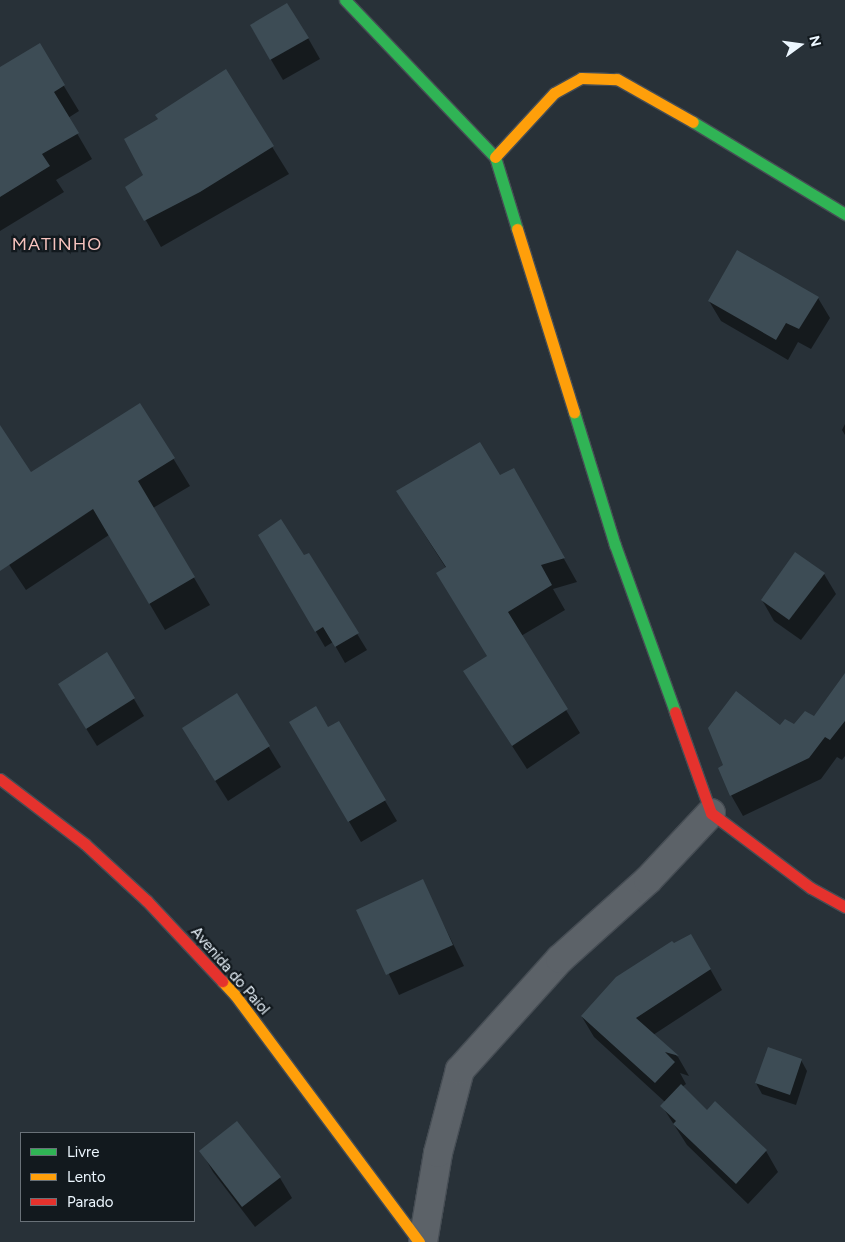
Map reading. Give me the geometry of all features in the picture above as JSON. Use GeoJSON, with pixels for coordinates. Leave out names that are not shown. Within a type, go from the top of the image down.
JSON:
{"type":"FeatureCollection","features":[{"type":"Feature","properties":{"kind":"street"},"geometry":{"type":"LineString","coordinates":[[345,0],[494,158],[615,545],[711,813],[811,888],[845,907]]}},
{"type":"Feature","properties":{"kind":"street"},"geometry":{"type":"LineString","coordinates":[[494,158],[554,93],[581,78],[617,79],[655,99],[845,214]]}},
{"type":"Feature","properties":{"kind":"street","name":"Avenida do Paiol"},"geometry":{"type":"LineString","coordinates":[[0,779],[85,844],[147,901],[235,995],[419,1242]]}},
{"type":"Feature","properties":{"kind":"street"},"geometry":{"type":"LineString","coordinates":[[423,1242],[438,1153],[460,1070],[560,959],[648,880],[711,813]]}},
{"type":"Feature","properties":{"kind":"building"},"geometry":{"type":"Polygon","coordinates":[[[287,3],[309,38],[270,60],[250,25],[287,3]]]}},
{"type":"Feature","properties":{"kind":"building"},"geometry":{"type":"Polygon","coordinates":[[[40,43],[65,85],[54,92],[79,133],[42,154],[50,166],[0,197],[0,67],[40,43]]]}},
{"type":"Feature","properties":{"kind":"building"},"geometry":{"type":"Polygon","coordinates":[[[226,69],[274,146],[200,192],[144,221],[125,187],[143,175],[124,139],[158,119],[155,115],[226,69]]]}},
{"type":"Feature","properties":{"kind":"building"},"geometry":{"type":"Polygon","coordinates":[[[737,250],[819,297],[799,329],[786,323],[776,340],[708,301],[737,250]]]}},
{"type":"Feature","properties":{"kind":"building"},"geometry":{"type":"Polygon","coordinates":[[[140,403],[175,458],[138,481],[195,577],[149,604],[93,509],[0,571],[0,425],[31,472],[140,403]]]}},
{"type":"Feature","properties":{"kind":"building"},"geometry":{"type":"Polygon","coordinates":[[[480,442],[500,475],[514,468],[565,558],[541,565],[552,585],[508,612],[568,709],[512,746],[463,671],[487,656],[436,573],[446,567],[396,491],[480,442]]]}},
{"type":"Feature","properties":{"kind":"building"},"geometry":{"type":"Polygon","coordinates":[[[281,519],[304,555],[309,553],[359,633],[335,647],[323,627],[315,632],[258,535],[281,519]]]}},
{"type":"Feature","properties":{"kind":"building"},"geometry":{"type":"Polygon","coordinates":[[[795,552],[825,573],[789,620],[761,600],[795,552]]]}},
{"type":"Feature","properties":{"kind":"building"},"geometry":{"type":"Polygon","coordinates":[[[107,652],[135,698],[86,729],[58,684],[107,652]]]}},
{"type":"Feature","properties":{"kind":"building"},"geometry":{"type":"Polygon","coordinates":[[[845,673],[845,721],[830,740],[825,737],[809,758],[730,796],[718,768],[723,765],[708,728],[736,691],[780,725],[785,719],[794,724],[805,711],[814,716],[845,673]]]}},
{"type":"Feature","properties":{"kind":"building"},"geometry":{"type":"Polygon","coordinates":[[[237,693],[270,746],[215,781],[182,728],[237,693]]]}},
{"type":"Feature","properties":{"kind":"building"},"geometry":{"type":"Polygon","coordinates":[[[316,706],[328,727],[339,721],[386,800],[348,822],[289,722],[316,706]]]}},
{"type":"Feature","properties":{"kind":"building"},"geometry":{"type":"Polygon","coordinates":[[[423,879],[453,945],[386,975],[356,910],[423,879]]]}},
{"type":"Feature","properties":{"kind":"building"},"geometry":{"type":"Polygon","coordinates":[[[691,934],[711,969],[636,1018],[679,1056],[665,1052],[675,1062],[655,1083],[581,1016],[616,977],[672,941],[674,943],[691,934]]]}},
{"type":"Feature","properties":{"kind":"building"},"geometry":{"type":"Polygon","coordinates":[[[768,1047],[802,1059],[790,1095],[755,1083],[768,1047]]]}},
{"type":"Feature","properties":{"kind":"building"},"geometry":{"type":"Polygon","coordinates":[[[681,1084],[707,1110],[715,1101],[767,1150],[736,1184],[673,1124],[676,1121],[660,1106],[681,1084]]]}},
{"type":"Feature","properties":{"kind":"building"},"geometry":{"type":"Polygon","coordinates":[[[237,1121],[281,1177],[242,1207],[199,1151],[237,1121]]]}},
{"type":"Feature","properties":{"kind":"traffic: fast"},"geometry":{"type":"LineString","coordinates":[[345,0],[495,157],[517,229]]}},
{"type":"Feature","properties":{"kind":"traffic: fast"},"geometry":{"type":"LineString","coordinates":[[693,122],[845,214]]}},
{"type":"Feature","properties":{"kind":"traffic: fast"},"geometry":{"type":"LineString","coordinates":[[574,412],[615,545],[675,712]]}},
{"type":"Feature","properties":{"kind":"traffic: slow"},"geometry":{"type":"LineString","coordinates":[[495,157],[554,93],[581,78],[617,79],[693,122]]}},
{"type":"Feature","properties":{"kind":"traffic: slow"},"geometry":{"type":"LineString","coordinates":[[517,229],[574,412]]}},
{"type":"Feature","properties":{"kind":"traffic: slow"},"geometry":{"type":"LineString","coordinates":[[222,981],[235,995],[419,1242]]}},
{"type":"Feature","properties":{"kind":"traffic: jam"},"geometry":{"type":"LineString","coordinates":[[675,712],[711,813],[811,888],[845,907]]}},
{"type":"Feature","properties":{"kind":"traffic: jam"},"geometry":{"type":"LineString","coordinates":[[0,779],[85,844],[147,901],[222,981]]}},
{"type":"Feature","properties":{"kind":"district","name":"MATINHO"},"geometry":{"type":"Point","coordinates":[57,244]}}]}
